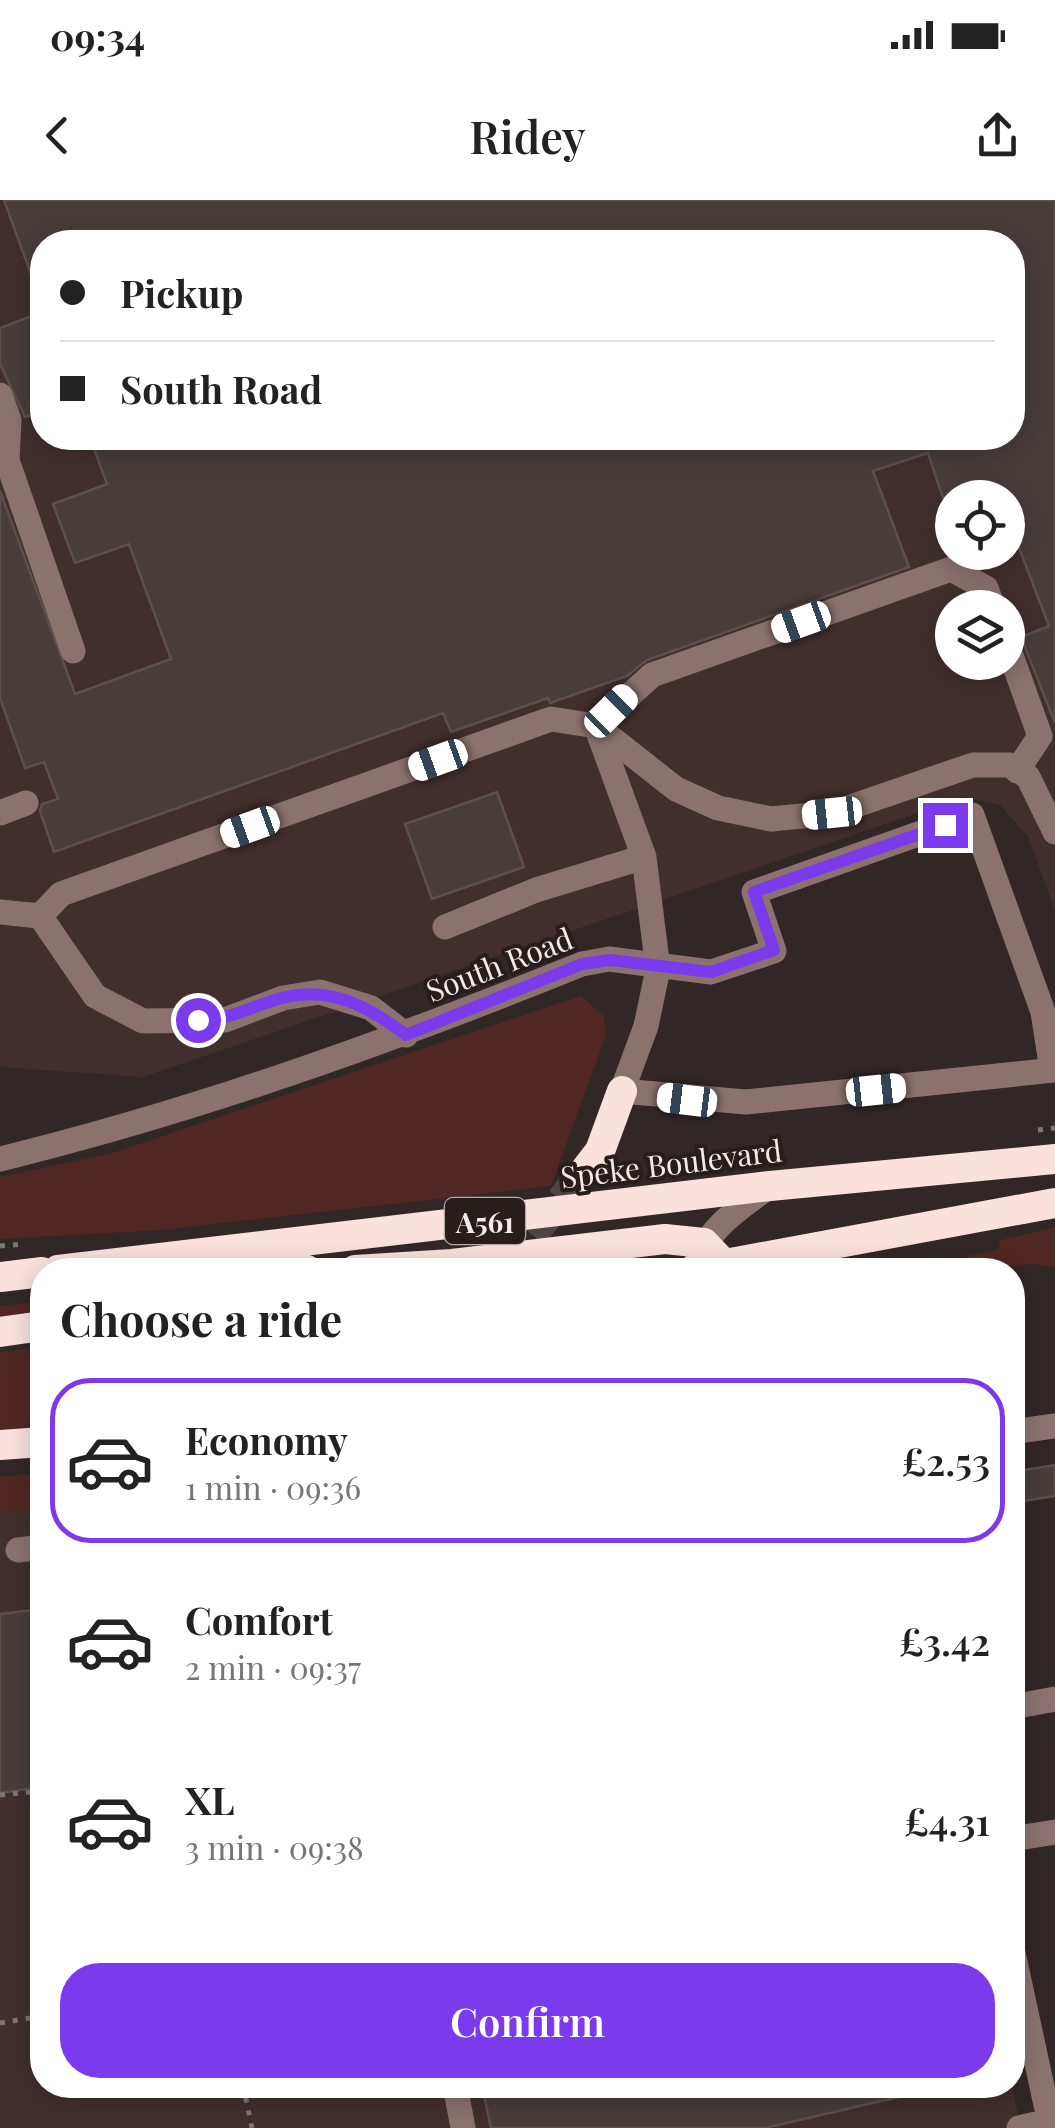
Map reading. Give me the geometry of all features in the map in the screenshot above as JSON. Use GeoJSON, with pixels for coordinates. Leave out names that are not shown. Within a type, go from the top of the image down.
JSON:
{"type":"FeatureCollection","features":[{"type":"Feature","properties":{"kind":"highway"},"geometry":{"type":"LineString","coordinates":[[583,1173],[600,1151],[622,1091]]}},
{"type":"Feature","properties":{"kind":"highway","name":"Speke Boulevard"},"geometry":{"type":"LineString","coordinates":[[164,1258],[770,1186],[1055,1160]]}},
{"type":"Feature","properties":{"kind":"highway","name":"A561"},"geometry":{"type":"LineString","coordinates":[[739,1258],[1055,1203]]}},
{"type":"Feature","properties":{"kind":"highway","name":"A561"},"geometry":{"type":"LineString","coordinates":[[503,1258],[665,1239],[695,1258]]}},
{"type":"Feature","properties":{"kind":"highway","name":"A561"},"geometry":{"type":"LineString","coordinates":[[200,1254],[226,1258]]}},
{"type":"Feature","properties":{"kind":"highway"},"geometry":{"type":"LineString","coordinates":[[0,1277],[30,1273]]}},
{"type":"Feature","properties":{"kind":"highway"},"geometry":{"type":"LineString","coordinates":[[0,1332],[30,1328]]}},
{"type":"Feature","properties":{"kind":"highway"},"geometry":{"type":"LineString","coordinates":[[0,1445],[30,1443]]}},
{"type":"Feature","properties":{"kind":"street"},"geometry":{"type":"LineString","coordinates":[[0,395],[9,420],[7,460],[73,651]]}},
{"type":"Feature","properties":{"kind":"street"},"geometry":{"type":"LineString","coordinates":[[596,726],[652,675],[951,569],[987,590]]}},
{"type":"Feature","properties":{"kind":"street"},"geometry":{"type":"LineString","coordinates":[[1018,770],[1048,733],[1023,680]]}},
{"type":"Feature","properties":{"kind":"street"},"geometry":{"type":"LineString","coordinates":[[40,916],[61,894],[551,720],[596,726],[676,789],[718,808],[770,819],[832,813],[973,765],[1010,765],[1028,777],[1055,832]]}},
{"type":"Feature","properties":{"kind":"street"},"geometry":{"type":"LineString","coordinates":[[596,726],[644,858],[658,968],[646,1026],[622,1091],[746,1102],[1053,1070]]}},
{"type":"Feature","properties":{"kind":"street"},"geometry":{"type":"LineString","coordinates":[[0,812],[26,804]]}},
{"type":"Feature","properties":{"kind":"street","name":"South Road"},"geometry":{"type":"LineString","coordinates":[[0,1158],[208,1103],[406,1035],[582,964],[610,960],[711,972],[774,950],[754,892],[972,815],[1043,1012],[1053,1070]]}},
{"type":"Feature","properties":{"kind":"street"},"geometry":{"type":"LineString","coordinates":[[445,927],[536,890],[644,858]]}},
{"type":"Feature","properties":{"kind":"street"},"geometry":{"type":"LineString","coordinates":[[0,912],[40,916],[96,996],[143,1021],[226,1020],[282,998],[320,992],[372,1008],[406,1035]]}},
{"type":"Feature","properties":{"kind":"street"},"geometry":{"type":"LineString","coordinates":[[708,1258],[731,1214],[770,1186]]}},
{"type":"Feature","properties":{"kind":"street"},"geometry":{"type":"LineString","coordinates":[[1025,1430],[1055,1426]]}},
{"type":"Feature","properties":{"kind":"street"},"geometry":{"type":"LineString","coordinates":[[1025,1705],[1055,1699]]}},
{"type":"Feature","properties":{"kind":"street"},"geometry":{"type":"LineString","coordinates":[[1025,1837],[1055,1832]]}},
{"type":"Feature","properties":{"kind":"street"},"geometry":{"type":"LineString","coordinates":[[1018,2128],[1050,2124],[1025,2008]]}},
{"type":"Feature","properties":{"kind":"street"},"geometry":{"type":"LineString","coordinates":[[457,2098],[463,2128]]}},
{"type":"Feature","properties":{"kind":"path"},"geometry":{"type":"LineString","coordinates":[[0,1795],[30,1792]]}},
{"type":"Feature","properties":{"kind":"path"},"geometry":{"type":"LineString","coordinates":[[0,2023],[30,2018]]}},
{"type":"Feature","properties":{"kind":"path"},"geometry":{"type":"LineString","coordinates":[[246,2098],[252,2128]]}},
{"type":"Feature","properties":{"kind":"shaded area"},"geometry":{"type":"Polygon","coordinates":[[[0,200],[1055,200],[1055,911],[1028,837],[1000,805],[964,797],[143,1077],[0,1067],[0,200]]]}},
{"type":"Feature","properties":{"kind":"shaded area"},"geometry":{"type":"Polygon","coordinates":[[[581,996],[604,1016],[606,1035],[551,1186],[161,1230],[0,1239],[0,1177],[112,1153],[581,996]]]}},
{"type":"Feature","properties":{"kind":"shaded area"},"geometry":{"type":"Polygon","coordinates":[[[1055,1227],[1055,1268],[1025,1264],[1025,1258],[969,1258],[998,1249],[1001,1240],[1055,1227]]]}},
{"type":"Feature","properties":{"kind":"shaded area"},"geometry":{"type":"Polygon","coordinates":[[[30,1302],[30,1319],[0,1323],[0,1306],[30,1302]]]}},
{"type":"Feature","properties":{"kind":"shaded area"},"geometry":{"type":"Polygon","coordinates":[[[30,1348],[30,1429],[0,1432],[0,1352],[30,1348]]]}},
{"type":"Feature","properties":{"kind":"shaded area"},"geometry":{"type":"Polygon","coordinates":[[[30,1475],[30,1508],[0,1512],[0,1476],[30,1475]]]}},
{"type":"Feature","properties":{"kind":"shaded area"},"geometry":{"type":"Polygon","coordinates":[[[30,1508],[30,2098],[1015,2098],[1021,2128],[0,2128],[0,1512],[30,1508]]]}},
{"type":"Feature","properties":{"kind":"building"},"geometry":{"type":"Polygon","coordinates":[[[4,200],[1055,200],[1055,723],[1025,647],[1025,635],[1049,626],[1025,563],[1025,480],[937,480],[928,453],[873,471],[909,567],[647,660],[627,676],[550,703],[548,698],[451,732],[443,713],[54,852],[40,811],[42,804],[58,799],[44,762],[25,768],[0,698],[0,491],[75,694],[171,659],[129,544],[75,563],[53,504],[107,484],[94,450],[1025,450],[1025,230],[30,230],[30,272],[4,200]]]}},
{"type":"Feature","properties":{"kind":"building"},"geometry":{"type":"Polygon","coordinates":[[[30,317],[30,415],[25,417],[0,364],[0,328],[30,317]]]}},
{"type":"Feature","properties":{"kind":"building"},"geometry":{"type":"Polygon","coordinates":[[[497,792],[524,867],[432,899],[405,824],[497,792]]]}},
{"type":"Feature","properties":{"kind":"building"},"geometry":{"type":"Polygon","coordinates":[[[1055,1465],[1055,1496],[1025,1501],[1025,1470],[1055,1465]]]}},
{"type":"Feature","properties":{"kind":"building"},"geometry":{"type":"Polygon","coordinates":[[[30,1610],[30,1789],[0,1793],[0,1614],[30,1610]]]}},
{"type":"Feature","properties":{"kind":"building"},"geometry":{"type":"Polygon","coordinates":[[[485,2098],[894,2098],[765,2128],[491,2128],[485,2098]]]}},
{"type":"Feature","properties":{"kind":"tunnel"},"geometry":{"type":"LineString","coordinates":[[514,1258],[583,1173]]}},
{"type":"Feature","properties":{"kind":"route"},"geometry":{"type":"LineString","coordinates":[[198,1020],[226,1020],[282,998],[320,992],[372,1008],[406,1035],[582,964],[610,960],[711,972],[774,950],[754,892],[945,825]]}}]}
